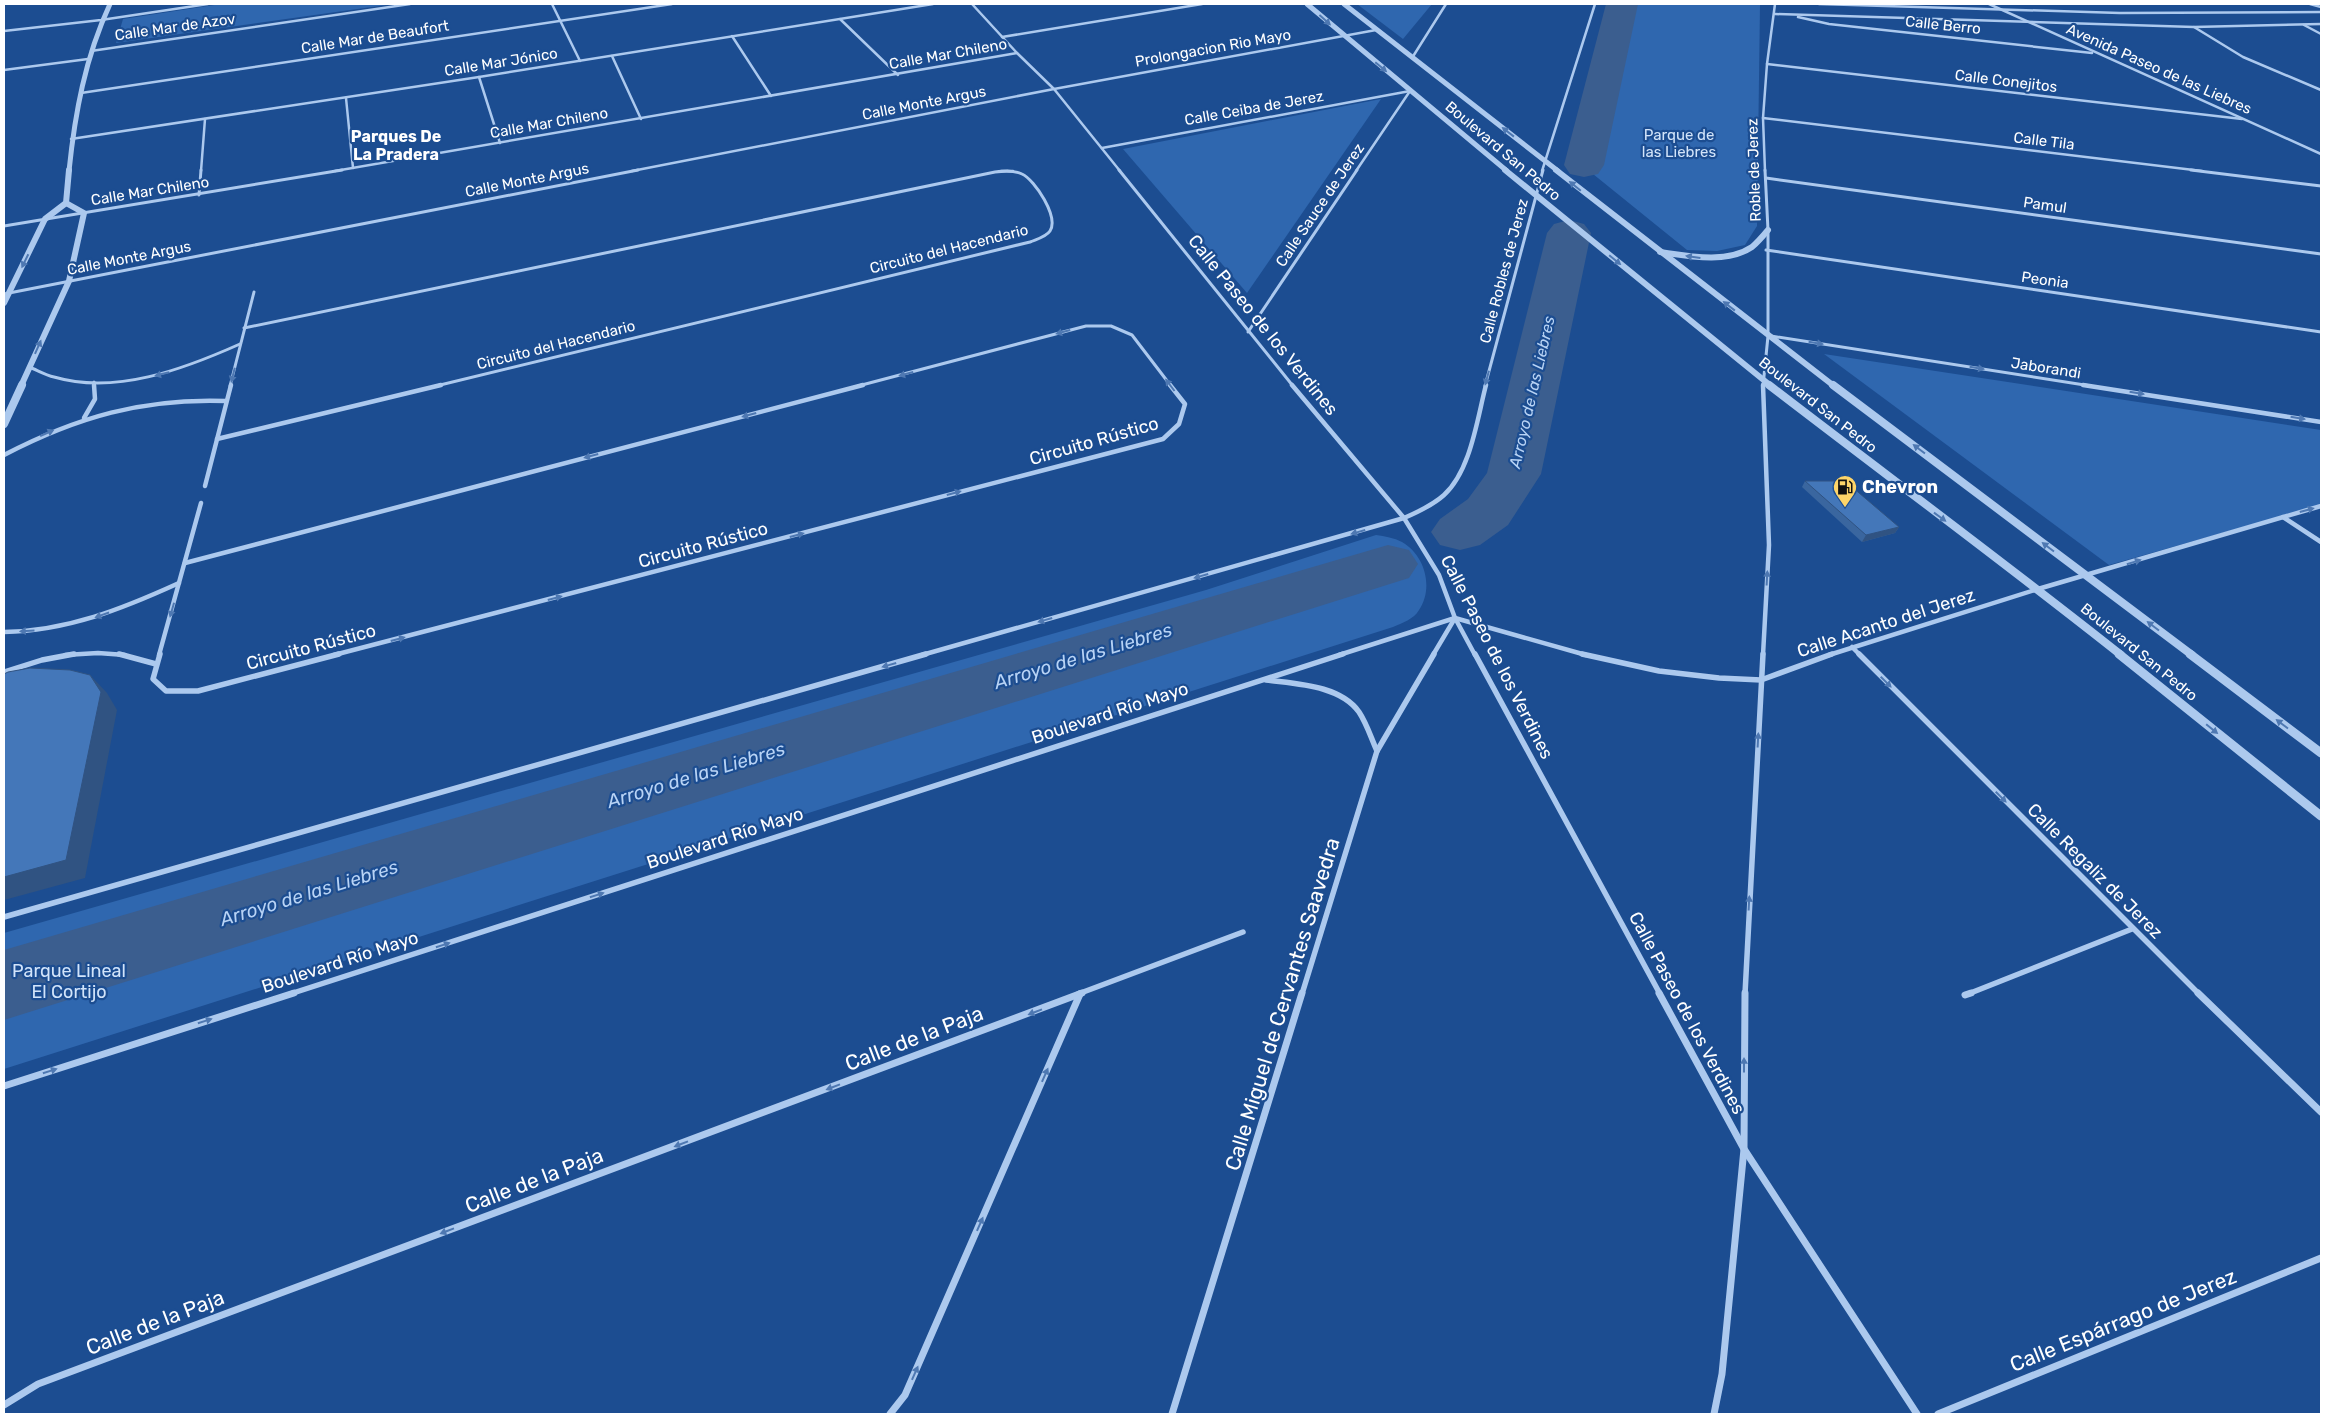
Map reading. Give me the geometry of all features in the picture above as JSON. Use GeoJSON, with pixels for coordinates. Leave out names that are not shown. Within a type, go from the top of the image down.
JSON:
{"type":"FeatureCollection","features":[{"type":"Feature","properties":{"kind":"street"},"geometry":{"type":"LineString","coordinates":[[4,303],[6,293],[46,219],[66,203],[71,138],[88,59],[101,20],[110,4]]}},
{"type":"Feature","properties":{"kind":"street"},"geometry":{"type":"LineString","coordinates":[[4,31],[101,20],[208,4]]}},
{"type":"Feature","properties":{"kind":"street","name":"Calle Mar de Azov"},"geometry":{"type":"LineString","coordinates":[[91,51],[410,4]]}},
{"type":"Feature","properties":{"kind":"street"},"geometry":{"type":"LineString","coordinates":[[552,4],[580,61]]}},
{"type":"Feature","properties":{"kind":"street","name":"Calle Mar de Beaufort"},"geometry":{"type":"LineString","coordinates":[[81,93],[672,4]]}},
{"type":"Feature","properties":{"kind":"street","name":"Calle Mar Jónico"},"geometry":{"type":"LineString","coordinates":[[71,138],[346,98],[934,4]]}},
{"type":"Feature","properties":{"kind":"street","name":"Calle Paseo de los Verdines"},"geometry":{"type":"LineString","coordinates":[[972,4],[1017,54],[1054,89],[1248,332],[1404,518],[1439,575],[1455,618],[1744,1149],[1917,1414]]}},
{"type":"Feature","properties":{"kind":"street"},"geometry":{"type":"LineString","coordinates":[[1002,37],[1202,4]]}},
{"type":"Feature","properties":{"kind":"street","name":"Boulevard San Pedro"},"geometry":{"type":"LineString","coordinates":[[1307,4],[1535,195],[1763,380],[1926,506],[2038,589],[2321,816]]}},
{"type":"Feature","properties":{"kind":"street","name":"Boulevard San Pedro"},"geometry":{"type":"LineString","coordinates":[[1344,4],[1768,336],[2321,753]]}},
{"type":"Feature","properties":{"kind":"street"},"geometry":{"type":"LineString","coordinates":[[1412,58],[1446,4]]}},
{"type":"Feature","properties":{"kind":"street","name":"Calle Robles de Jerez"},"geometry":{"type":"LineString","coordinates":[[1404,518],[1436,503],[1457,482],[1466,460],[1535,195],[1547,162],[1595,4]]}},
{"type":"Feature","properties":{"kind":"street","name":"Roble de Jerez"},"geometry":{"type":"LineString","coordinates":[[1714,1414],[1722,1374],[1744,1149],[1744,1006],[1769,545],[1763,380],[1768,336],[1766,250],[1768,230],[1763,118],[1766,64],[1775,4]]}},
{"type":"Feature","properties":{"kind":"street"},"geometry":{"type":"LineString","coordinates":[[1819,4],[1998,8],[2130,14],[2321,12]]}},
{"type":"Feature","properties":{"kind":"street","name":"Avenida Paseo de las Liebres"},"geometry":{"type":"LineString","coordinates":[[1989,4],[2321,154]]}},
{"type":"Feature","properties":{"kind":"street"},"geometry":{"type":"LineString","coordinates":[[2310,4],[2321,8]]}},
{"type":"Feature","properties":{"kind":"street"},"geometry":{"type":"LineString","coordinates":[[1775,14],[2194,27],[2321,24]]}},
{"type":"Feature","properties":{"kind":"street","name":"Calle Berro"},"geometry":{"type":"LineString","coordinates":[[1788,14],[1829,24],[2096,53]]}},
{"type":"Feature","properties":{"kind":"street"},"geometry":{"type":"LineString","coordinates":[[840,19],[898,75]]}},
{"type":"Feature","properties":{"kind":"street"},"geometry":{"type":"LineString","coordinates":[[2301,24],[2321,34]]}},
{"type":"Feature","properties":{"kind":"street"},"geometry":{"type":"LineString","coordinates":[[2194,27],[2243,57],[2321,90]]}},
{"type":"Feature","properties":{"kind":"street","name":"Prolongacion Rio Mayo"},"geometry":{"type":"LineString","coordinates":[[1054,89],[1376,30]]}},
{"type":"Feature","properties":{"kind":"street"},"geometry":{"type":"LineString","coordinates":[[732,36],[771,96]]}},
{"type":"Feature","properties":{"kind":"street","name":"Calle Mar Chileno"},"geometry":{"type":"LineString","coordinates":[[4,226],[199,195],[1017,54]]}},
{"type":"Feature","properties":{"kind":"street"},"geometry":{"type":"LineString","coordinates":[[612,56],[641,119]]}},
{"type":"Feature","properties":{"kind":"street"},"geometry":{"type":"LineString","coordinates":[[4,70],[88,59]]}},
{"type":"Feature","properties":{"kind":"street","name":"Calle Conejitos"},"geometry":{"type":"LineString","coordinates":[[1766,64],[2242,119]]}},
{"type":"Feature","properties":{"kind":"street"},"geometry":{"type":"LineString","coordinates":[[479,77],[500,142]]}},
{"type":"Feature","properties":{"kind":"street","name":"Calle Monte Argus"},"geometry":{"type":"LineString","coordinates":[[6,293],[1054,89]]}},
{"type":"Feature","properties":{"kind":"street","name":"Calle Ceiba de Jerez"},"geometry":{"type":"LineString","coordinates":[[1102,148],[1410,91]]}},
{"type":"Feature","properties":{"kind":"street","name":"Calle Sauce de Jerez"},"geometry":{"type":"LineString","coordinates":[[1248,332],[1410,91]]}},
{"type":"Feature","properties":{"kind":"street"},"geometry":{"type":"LineString","coordinates":[[346,98],[352,168]]}},
{"type":"Feature","properties":{"kind":"street","name":"Calle Tila"},"geometry":{"type":"LineString","coordinates":[[1763,118],[2321,186]]}},
{"type":"Feature","properties":{"kind":"street"},"geometry":{"type":"LineString","coordinates":[[199,195],[205,119]]}},
{"type":"Feature","properties":{"kind":"street","name":"Circuito del Hacendario"},"geometry":{"type":"LineString","coordinates":[[216,439],[1030,242],[1048,235],[1054,227],[1053,218],[1034,183],[1026,176],[1018,172],[995,172],[244,328]]}},
{"type":"Feature","properties":{"kind":"street","name":"Pamul"},"geometry":{"type":"LineString","coordinates":[[1766,178],[2321,254]]}},
{"type":"Feature","properties":{"kind":"street"},"geometry":{"type":"LineString","coordinates":[[4,424],[69,281],[84,213],[66,203]]}},
{"type":"Feature","properties":{"kind":"street"},"geometry":{"type":"LineString","coordinates":[[1659,252],[1703,258],[1725,256],[1750,248],[1768,230]]}},
{"type":"Feature","properties":{"kind":"street","name":"Peonia"},"geometry":{"type":"LineString","coordinates":[[1766,250],[2321,332]]}},
{"type":"Feature","properties":{"kind":"street"},"geometry":{"type":"LineString","coordinates":[[205,486],[254,292]]}},
{"type":"Feature","properties":{"kind":"street","name":"Circuito Rústico"},"geometry":{"type":"LineString","coordinates":[[186,563],[1086,326],[1111,326],[1132,335],[1184,404],[1182,419],[1178,428],[1163,439],[198,691],[166,691],[152,679],[202,503]]}},
{"type":"Feature","properties":{"kind":"street","name":"Jaborandi"},"geometry":{"type":"LineString","coordinates":[[1768,336],[2321,422]]}},
{"type":"Feature","properties":{"kind":"street"},"geometry":{"type":"LineString","coordinates":[[30,367],[55,378],[94,382],[155,376],[200,362],[240,344]]}},
{"type":"Feature","properties":{"kind":"street"},"geometry":{"type":"LineString","coordinates":[[84,419],[95,399],[94,382]]}},
{"type":"Feature","properties":{"kind":"street"},"geometry":{"type":"LineString","coordinates":[[4,455],[50,432],[84,419],[136,404],[184,399],[226,401]]}},
{"type":"Feature","properties":{"kind":"street","name":"Calle Acanto del Jerez"},"geometry":{"type":"LineString","coordinates":[[1455,618],[1592,657],[1659,671],[1719,678],[1761,680],[1852,647],[2038,589],[2321,506]]}},
{"type":"Feature","properties":{"kind":"street"},"geometry":{"type":"LineString","coordinates":[[2283,517],[2321,542]]}},
{"type":"Feature","properties":{"kind":"street"},"geometry":{"type":"LineString","coordinates":[[4,917],[1404,518]]}},
{"type":"Feature","properties":{"kind":"street"},"geometry":{"type":"LineString","coordinates":[[4,632],[50,630],[83,622],[179,583]]}},
{"type":"Feature","properties":{"kind":"street","name":"Boulevard Río Mayo"},"geometry":{"type":"LineString","coordinates":[[4,1086],[1455,618]]}},
{"type":"Feature","properties":{"kind":"street","name":"Calle Miguel de Cervantes Saavedra"},"geometry":{"type":"LineString","coordinates":[[1172,1414],[1377,751],[1455,618]]}},
{"type":"Feature","properties":{"kind":"street","name":"Calle Regaliz de Jerez"},"geometry":{"type":"LineString","coordinates":[[1852,647],[2132,929],[2321,1112]]}},
{"type":"Feature","properties":{"kind":"street"},"geometry":{"type":"LineString","coordinates":[[4,672],[46,658],[79,652],[109,652],[135,656],[156,664]]}},
{"type":"Feature","properties":{"kind":"street"},"geometry":{"type":"LineString","coordinates":[[1264,679],[1311,687],[1338,695],[1358,710],[1377,751]]}},
{"type":"Feature","properties":{"kind":"street"},"geometry":{"type":"LineString","coordinates":[[1964,995],[2132,929]]}},
{"type":"Feature","properties":{"kind":"street","name":"Calle de la Paja"},"geometry":{"type":"LineString","coordinates":[[4,1405],[38,1384],[1244,932]]}},
{"type":"Feature","properties":{"kind":"street"},"geometry":{"type":"LineString","coordinates":[[890,1414],[905,1395],[1080,994]]}},
{"type":"Feature","properties":{"kind":"street","name":"Calle Espárrago de Jerez"},"geometry":{"type":"LineString","coordinates":[[1938,1414],[2321,1258]]}},
{"type":"Feature","properties":{"kind":"green space"},"geometry":{"type":"Polygon","coordinates":[[[221,4],[393,4],[116,43],[123,19],[221,4]]]}},
{"type":"Feature","properties":{"kind":"green space"},"geometry":{"type":"Polygon","coordinates":[[[1357,4],[1432,4],[1403,39],[1357,4]]]}},
{"type":"Feature","properties":{"kind":"green space","name":"Parque de las Liebres"},"geometry":{"type":"Polygon","coordinates":[[[1630,4],[1760,4],[1757,226],[1745,245],[1717,251],[1687,250],[1593,174],[1630,4]]]}},
{"type":"Feature","properties":{"kind":"green space"},"geometry":{"type":"Polygon","coordinates":[[[1381,99],[1247,293],[1123,149],[1381,99]]]}},
{"type":"Feature","properties":{"kind":"green space"},"geometry":{"type":"Polygon","coordinates":[[[1824,354],[2321,430],[2321,505],[2109,565],[1824,354]]]}},
{"type":"Feature","properties":{"kind":"green space","name":"Parque Lineal El Cortijo"},"geometry":{"type":"Polygon","coordinates":[[[1376,535],[1396,539],[1410,548],[1421,563],[1425,573],[1426,592],[1419,610],[1411,618],[1393,627],[4,1069],[4,933],[1206,590],[1376,535]]]}},
{"type":"Feature","properties":{"kind":"building","name":"Chevron"},"geometry":{"type":"Polygon","coordinates":[[[1805,481],[1845,481],[1899,527],[1866,535],[1805,481]]]}},
{"type":"Feature","properties":{"kind":"building"},"geometry":{"type":"Polygon","coordinates":[[[30,668],[70,670],[90,675],[101,692],[66,860],[4,877],[4,674],[30,668]]]}},
{"type":"Feature","properties":{"kind":"waterway","name":"Arroyo de las Liebres"},"geometry":{"type":"LineString","coordinates":[[1584,165],[1622,4]]}},
{"type":"Feature","properties":{"kind":"waterway","name":"Arroyo de las Liebres"},"geometry":{"type":"LineString","coordinates":[[1460,532],[1488,512],[1514,474],[1569,233]]}},
{"type":"Feature","properties":{"kind":"waterway","name":"Arroyo de las Liebres"},"geometry":{"type":"LineString","coordinates":[[4,985],[1388,564]]}},
{"type":"Feature","properties":{"kind":"place","name":"Chevron"},"geometry":{"type":"Point","coordinates":[1845,508]}},
{"type":"Feature","properties":{"kind":"district","name":"Parques De La Pradera"},"geometry":{"type":"Point","coordinates":[396,145]}}]}
